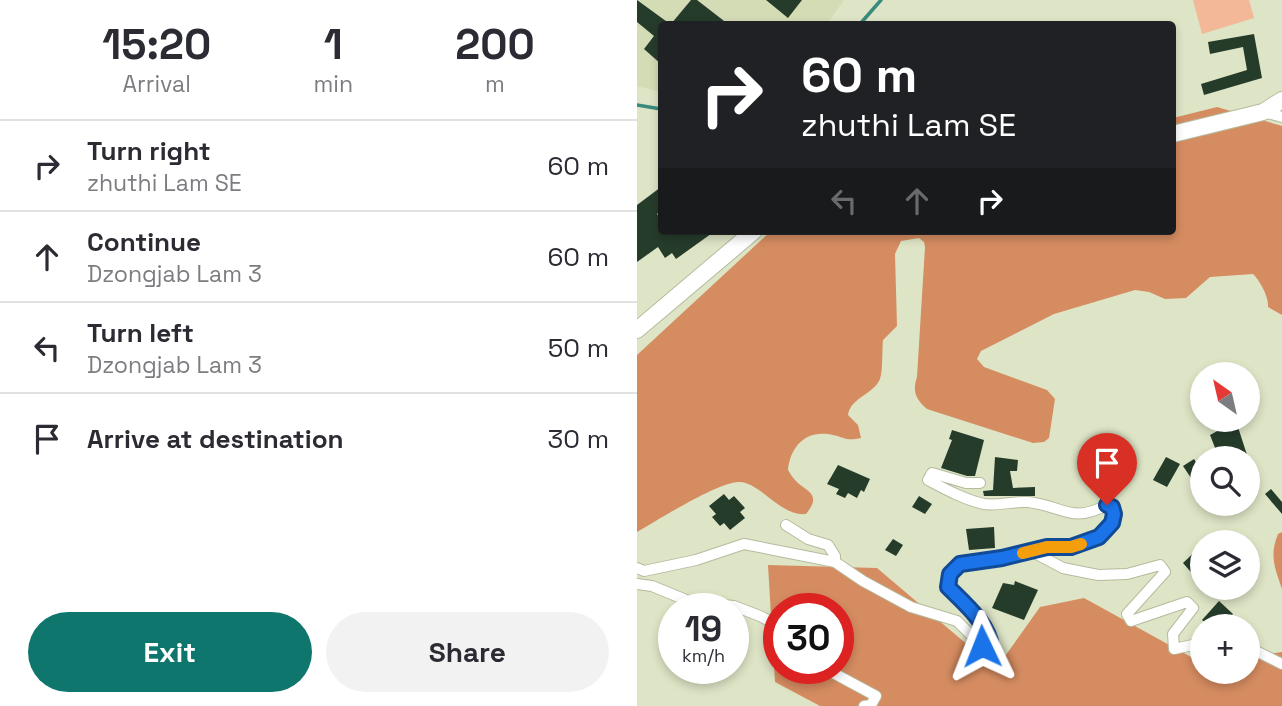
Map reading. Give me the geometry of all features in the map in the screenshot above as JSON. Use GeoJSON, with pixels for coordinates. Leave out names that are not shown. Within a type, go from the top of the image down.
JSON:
{"type":"FeatureCollection","features":[{"type":"Feature","properties":{"kind":"main road"},"geometry":{"type":"LineString","coordinates":[[1176,133],[1263,111],[1282,100]]}},
{"type":"Feature","properties":{"kind":"main road"},"geometry":{"type":"LineString","coordinates":[[637,330],[749,235]]}},
{"type":"Feature","properties":{"kind":"street"},"geometry":{"type":"LineString","coordinates":[[1263,111],[1282,117]]}},
{"type":"Feature","properties":{"kind":"street"},"geometry":{"type":"LineString","coordinates":[[637,568],[644,571],[696,560],[744,544],[835,562],[911,607],[957,621],[982,646],[991,647],[990,637],[948,587],[950,574],[960,564],[1047,547],[1071,547],[1099,537],[1112,523],[1114,514],[1112,507],[1107,505],[1081,515],[1028,502],[985,504],[928,480],[932,473],[967,483],[980,483]]}},
{"type":"Feature","properties":{"kind":"street"},"geometry":{"type":"LineString","coordinates":[[786,525],[808,539],[828,545],[835,556],[835,562]]}},
{"type":"Feature","properties":{"kind":"street"},"geometry":{"type":"LineString","coordinates":[[1031,551],[1063,568],[1098,575],[1127,574],[1160,565],[1165,572],[1127,614],[1131,621],[1187,602],[1193,608],[1173,635],[1174,649],[1190,646]]}},
{"type":"Feature","properties":{"kind":"street"},"geometry":{"type":"LineString","coordinates":[[637,584],[652,586],[691,602],[734,606],[763,618]]}},
{"type":"Feature","properties":{"kind":"street"},"geometry":{"type":"LineString","coordinates":[[1260,653],[1282,664]]}},
{"type":"Feature","properties":{"kind":"street"},"geometry":{"type":"LineString","coordinates":[[854,684],[876,696],[871,705],[864,706]]}},
{"type":"Feature","properties":{"kind":"shaded area"},"geometry":{"type":"Polygon","coordinates":[[[637,0],[844,0],[829,21],[658,21],[658,91],[637,86],[637,0]]]}},
{"type":"Feature","properties":{"kind":"shaded area"},"geometry":{"type":"Polygon","coordinates":[[[1193,0],[1249,0],[1254,18],[1202,34],[1193,0]]]}},
{"type":"Feature","properties":{"kind":"shaded area"},"geometry":{"type":"Polygon","coordinates":[[[1217,107],[1282,126],[1282,315],[1268,307],[1263,289],[1253,274],[1210,277],[1186,298],[1165,299],[1149,292],[1135,290],[1054,314],[981,351],[977,359],[984,367],[1047,390],[1055,399],[1049,438],[1044,442],[1033,443],[927,409],[918,398],[915,387],[925,247],[919,238],[901,241],[895,254],[897,326],[883,340],[880,379],[853,404],[848,415],[858,425],[861,438],[812,435],[795,448],[789,462],[788,470],[794,479],[813,497],[806,514],[785,509],[752,486],[739,482],[703,494],[637,532],[637,355],[767,235],[1176,235],[1176,117],[1217,107]]]}},
{"type":"Feature","properties":{"kind":"shaded area"},"geometry":{"type":"Polygon","coordinates":[[[1282,532],[1282,589],[1273,556],[1278,534],[1282,532]]]}},
{"type":"Feature","properties":{"kind":"shaded area"},"geometry":{"type":"Polygon","coordinates":[[[768,565],[877,568],[996,669],[1040,607],[1084,598],[1190,656],[1190,684],[1260,684],[1260,655],[1282,652],[1282,706],[820,706],[779,684],[854,684],[854,593],[770,593],[768,565]]]}},
{"type":"Feature","properties":{"kind":"building"},"geometry":{"type":"Polygon","coordinates":[[[637,0],[666,21],[658,21],[658,61],[644,49],[654,36],[637,22],[637,0]]]}},
{"type":"Feature","properties":{"kind":"building"},"geometry":{"type":"Polygon","coordinates":[[[691,0],[697,0],[724,21],[674,21],[691,0]]]}},
{"type":"Feature","properties":{"kind":"building"},"geometry":{"type":"Polygon","coordinates":[[[766,0],[802,0],[788,18],[766,0]]]}},
{"type":"Feature","properties":{"kind":"building"},"geometry":{"type":"Polygon","coordinates":[[[1254,34],[1262,78],[1204,95],[1201,84],[1247,70],[1243,47],[1210,54],[1208,42],[1254,34]]]}},
{"type":"Feature","properties":{"kind":"building"},"geometry":{"type":"Polygon","coordinates":[[[658,189],[658,235],[709,235],[676,259],[672,253],[665,258],[658,247],[637,262],[637,205],[658,189]]]}},
{"type":"Feature","properties":{"kind":"building"},"geometry":{"type":"Polygon","coordinates":[[[952,430],[984,440],[975,476],[941,468],[952,440],[949,439],[952,430]]]}},
{"type":"Feature","properties":{"kind":"building"},"geometry":{"type":"Polygon","coordinates":[[[1216,432],[1240,432],[1244,446],[1214,446],[1210,435],[1216,432]]]}},
{"type":"Feature","properties":{"kind":"building"},"geometry":{"type":"Polygon","coordinates":[[[995,457],[1018,460],[1017,471],[1010,471],[1013,488],[1035,487],[1035,496],[984,496],[983,491],[993,490],[995,457]]]}},
{"type":"Feature","properties":{"kind":"building"},"geometry":{"type":"Polygon","coordinates":[[[1166,457],[1180,464],[1167,487],[1153,480],[1166,457]]]}},
{"type":"Feature","properties":{"kind":"building"},"geometry":{"type":"Polygon","coordinates":[[[1190,462],[1190,476],[1183,466],[1190,462]]]}},
{"type":"Feature","properties":{"kind":"building"},"geometry":{"type":"Polygon","coordinates":[[[838,465],[870,479],[864,492],[861,490],[857,498],[848,493],[845,498],[836,494],[839,489],[827,484],[838,465]]]}},
{"type":"Feature","properties":{"kind":"building"},"geometry":{"type":"Polygon","coordinates":[[[1271,489],[1282,502],[1282,514],[1265,494],[1271,489]]]}},
{"type":"Feature","properties":{"kind":"building"},"geometry":{"type":"Polygon","coordinates":[[[724,494],[729,500],[734,496],[745,508],[740,512],[745,518],[730,530],[724,523],[720,526],[712,517],[716,514],[709,506],[724,494]]]}},
{"type":"Feature","properties":{"kind":"building"},"geometry":{"type":"Polygon","coordinates":[[[919,496],[932,504],[925,514],[912,507],[919,496]]]}},
{"type":"Feature","properties":{"kind":"building"},"geometry":{"type":"Polygon","coordinates":[[[994,527],[995,548],[969,550],[966,529],[994,527]]]}},
{"type":"Feature","properties":{"kind":"building"},"geometry":{"type":"Polygon","coordinates":[[[893,539],[903,545],[896,556],[885,550],[893,539]]]}},
{"type":"Feature","properties":{"kind":"building"},"geometry":{"type":"Polygon","coordinates":[[[1190,556],[1190,571],[1183,563],[1190,556]]]}},
{"type":"Feature","properties":{"kind":"building"},"geometry":{"type":"Polygon","coordinates":[[[1015,581],[1038,590],[1024,620],[992,608],[1003,583],[1014,585],[1015,581]]]}},
{"type":"Feature","properties":{"kind":"building"},"geometry":{"type":"Polygon","coordinates":[[[1219,601],[1233,614],[1207,614],[1219,601]]]}},
{"type":"Feature","properties":{"kind":"waterway"},"geometry":{"type":"LineString","coordinates":[[863,21],[881,0]]}},
{"type":"Feature","properties":{"kind":"waterway"},"geometry":{"type":"LineString","coordinates":[[637,105],[658,108]]}},
{"type":"Feature","properties":{"kind":"slow traffic"},"geometry":{"type":"LineString","coordinates":[[1023,553],[1047,547],[1071,547],[1081,544]]}},
{"type":"Feature","properties":{"kind":"route"},"geometry":{"type":"LineString","coordinates":[[982,646],[991,647],[990,637],[948,587],[950,574],[960,564],[1002,558],[1047,547],[1071,547],[1099,537],[1112,523],[1114,514],[1112,507],[1107,505]]}}]}
